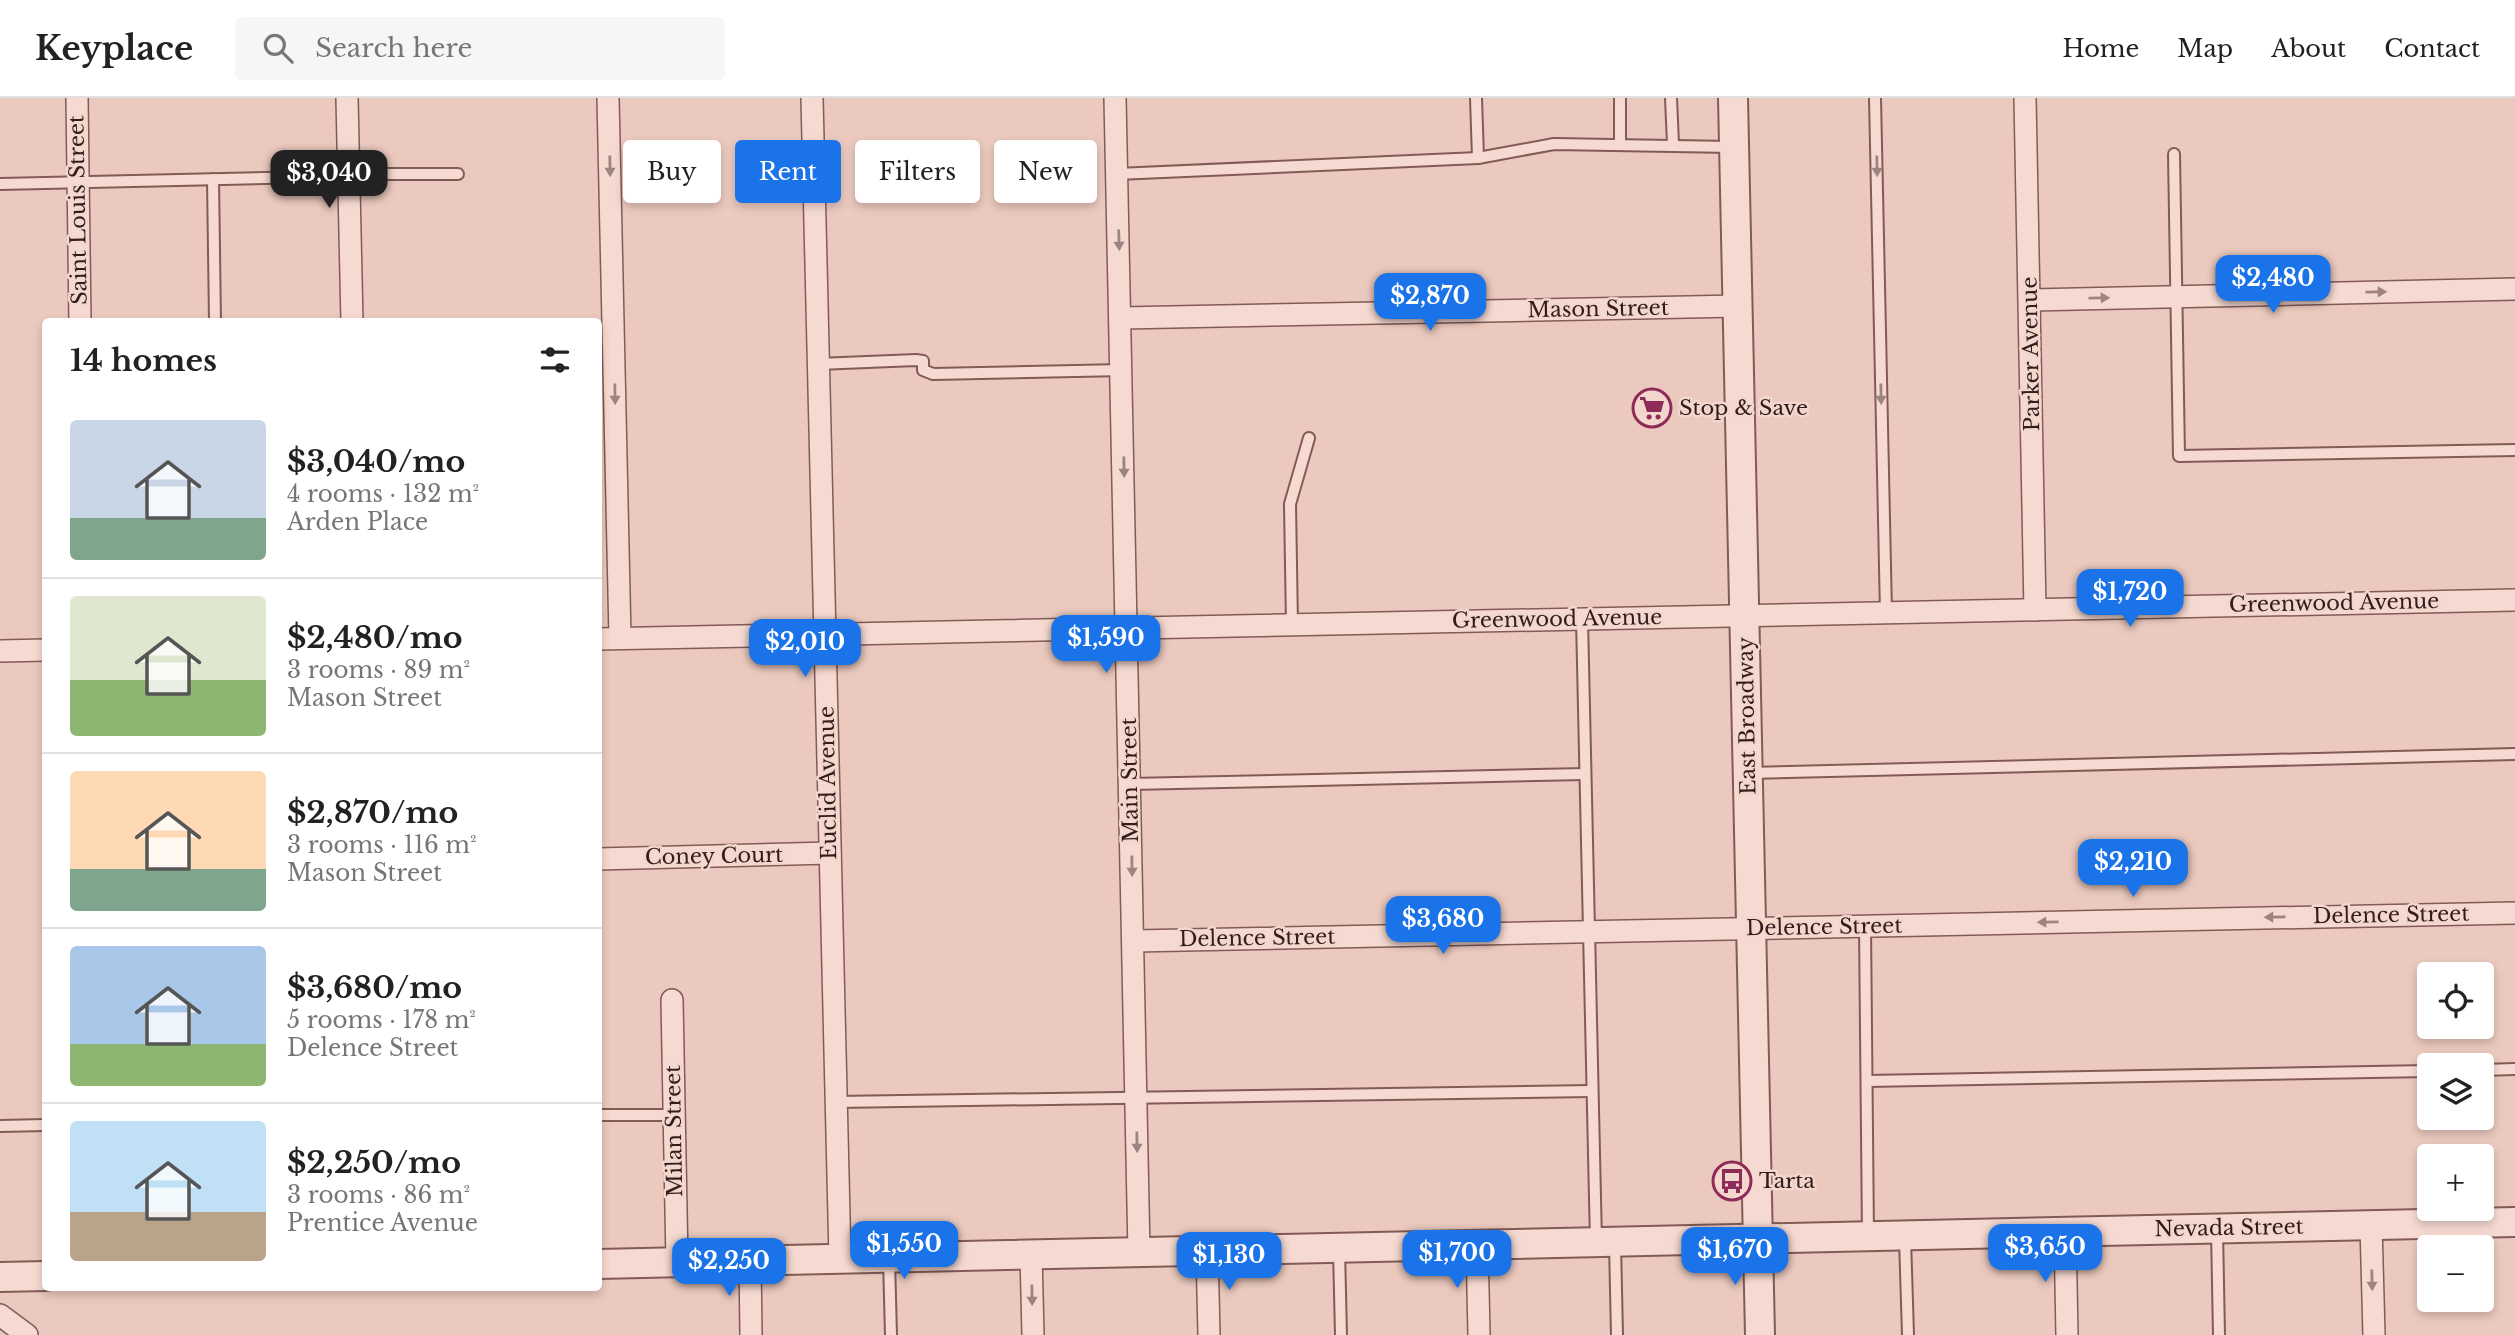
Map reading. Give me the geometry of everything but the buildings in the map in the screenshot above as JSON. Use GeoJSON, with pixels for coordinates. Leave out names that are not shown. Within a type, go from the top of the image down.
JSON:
{"type":"FeatureCollection","features":[{"type":"Feature","properties":{"kind":"street","name":"Saint Louis Street"},"geometry":{"type":"LineString","coordinates":[[76,98],[80,318]]}},
{"type":"Feature","properties":{"kind":"street"},"geometry":{"type":"LineString","coordinates":[[347,98],[352,318]]}},
{"type":"Feature","properties":{"kind":"street"},"geometry":{"type":"LineString","coordinates":[[608,98],[620,638]]}},
{"type":"Feature","properties":{"kind":"street","name":"Euclid Avenue"},"geometry":{"type":"LineString","coordinates":[[812,98],[840,1258]]}},
{"type":"Feature","properties":{"kind":"street","name":"Main Street"},"geometry":{"type":"LineString","coordinates":[[1115,98],[1122,318],[1139,1252]]}},
{"type":"Feature","properties":{"kind":"street","name":"East Broadway"},"geometry":{"type":"LineString","coordinates":[[1733,98],[1760,1335]]}},
{"type":"Feature","properties":{"kind":"street","name":"Parker Avenue"},"geometry":{"type":"LineString","coordinates":[[2025,98],[2035,610]]}},
{"type":"Feature","properties":{"kind":"street"},"geometry":{"type":"LineString","coordinates":[[2031,300],[2515,289]]}},
{"type":"Feature","properties":{"kind":"street","name":"Mason Street"},"geometry":{"type":"LineString","coordinates":[[1122,318],[1738,306]]}},
{"type":"Feature","properties":{"kind":"street","name":"Greenwood Avenue"},"geometry":{"type":"LineString","coordinates":[[602,639],[2515,600]]}},
{"type":"Feature","properties":{"kind":"street"},"geometry":{"type":"LineString","coordinates":[[0,651],[42,650]]}},
{"type":"Feature","properties":{"kind":"street","name":"Coney Court"},"geometry":{"type":"LineString","coordinates":[[602,859],[830,853]]}},
{"type":"Feature","properties":{"kind":"street","name":"Delence Street"},"geometry":{"type":"LineString","coordinates":[[1134,941],[2515,912]]}},
{"type":"Feature","properties":{"kind":"street","name":"Milan Street"},"geometry":{"type":"LineString","coordinates":[[672,1000],[677,1262]]}},
{"type":"Feature","properties":{"kind":"street","name":"Nevada Street"},"geometry":{"type":"LineString","coordinates":[[602,1264],[2515,1222]]}},
{"type":"Feature","properties":{"kind":"street"},"geometry":{"type":"LineString","coordinates":[[2371,1225],[2374,1335]]}},
{"type":"Feature","properties":{"kind":"street"},"geometry":{"type":"LineString","coordinates":[[2065,1232],[2067,1335]]}},
{"type":"Feature","properties":{"kind":"street"},"geometry":{"type":"LineString","coordinates":[[1477,1244],[1479,1335]]}},
{"type":"Feature","properties":{"kind":"street"},"geometry":{"type":"LineString","coordinates":[[1208,1250],[1209,1335]]}},
{"type":"Feature","properties":{"kind":"street"},"geometry":{"type":"LineString","coordinates":[[1031,1254],[1033,1335]]}},
{"type":"Feature","properties":{"kind":"street"},"geometry":{"type":"LineString","coordinates":[[750,1260],[751,1335]]}},
{"type":"Feature","properties":{"kind":"street"},"geometry":{"type":"LineString","coordinates":[[0,1277],[42,1276]]}},
{"type":"Feature","properties":{"kind":"street"},"geometry":{"type":"LineString","coordinates":[[0,1315],[27,1335]]}},
{"type":"Feature","properties":{"kind":"lane"},"geometry":{"type":"LineString","coordinates":[[1476,98],[1478,158]]}},
{"type":"Feature","properties":{"kind":"lane"},"geometry":{"type":"LineString","coordinates":[[1619,98],[1620,145]]}},
{"type":"Feature","properties":{"kind":"lane"},"geometry":{"type":"LineString","coordinates":[[1671,98],[1672,144]]}},
{"type":"Feature","properties":{"kind":"lane"},"geometry":{"type":"LineString","coordinates":[[1875,98],[1886,613]]}},
{"type":"Feature","properties":{"kind":"lane"},"geometry":{"type":"LineString","coordinates":[[1117,174],[1478,158],[1554,144],[1734,147]]}},
{"type":"Feature","properties":{"kind":"lane"},"geometry":{"type":"LineString","coordinates":[[2174,154],[2179,456],[2515,450]]}},
{"type":"Feature","properties":{"kind":"lane"},"geometry":{"type":"LineString","coordinates":[[0,184],[458,174]]}},
{"type":"Feature","properties":{"kind":"lane"},"geometry":{"type":"LineString","coordinates":[[213,179],[215,318]]}},
{"type":"Feature","properties":{"kind":"lane"},"geometry":{"type":"LineString","coordinates":[[818,364],[916,360],[923,362],[923,370],[933,374],[1122,370]]}},
{"type":"Feature","properties":{"kind":"lane"},"geometry":{"type":"LineString","coordinates":[[1292,625],[1290,504],[1309,438]]}},
{"type":"Feature","properties":{"kind":"lane"},"geometry":{"type":"LineString","coordinates":[[1582,619],[1592,1091],[1605,1242],[1617,1335]]}},
{"type":"Feature","properties":{"kind":"lane"},"geometry":{"type":"LineString","coordinates":[[1748,773],[2515,754]]}},
{"type":"Feature","properties":{"kind":"lane"},"geometry":{"type":"LineString","coordinates":[[1130,784],[1585,774]]}},
{"type":"Feature","properties":{"kind":"lane"},"geometry":{"type":"LineString","coordinates":[[1865,926],[1868,1236]]}},
{"type":"Feature","properties":{"kind":"lane"},"geometry":{"type":"LineString","coordinates":[[2494,1070],[2515,1069]]}},
{"type":"Feature","properties":{"kind":"lane"},"geometry":{"type":"LineString","coordinates":[[1867,1081],[2417,1071]]}},
{"type":"Feature","properties":{"kind":"lane"},"geometry":{"type":"LineString","coordinates":[[836,1102],[1136,1100],[1592,1091]]}},
{"type":"Feature","properties":{"kind":"lane"},"geometry":{"type":"LineString","coordinates":[[602,1115],[674,1115]]}},
{"type":"Feature","properties":{"kind":"lane"},"geometry":{"type":"LineString","coordinates":[[0,1126],[42,1125]]}},
{"type":"Feature","properties":{"kind":"lane"},"geometry":{"type":"LineString","coordinates":[[2217,1228],[2219,1335]]}},
{"type":"Feature","properties":{"kind":"lane"},"geometry":{"type":"LineString","coordinates":[[1905,1235],[1908,1335]]}},
{"type":"Feature","properties":{"kind":"lane"},"geometry":{"type":"LineString","coordinates":[[1339,1248],[1341,1335]]}},
{"type":"Feature","properties":{"kind":"lane"},"geometry":{"type":"LineString","coordinates":[[889,1257],[891,1335]]}},
{"type":"Feature","properties":{"kind":"place","name":"Stop & Save"},"geometry":{"type":"Point","coordinates":[1652,408]}},
{"type":"Feature","properties":{"kind":"place","name":"Tarta"},"geometry":{"type":"Point","coordinates":[1732,1181]}}]}
